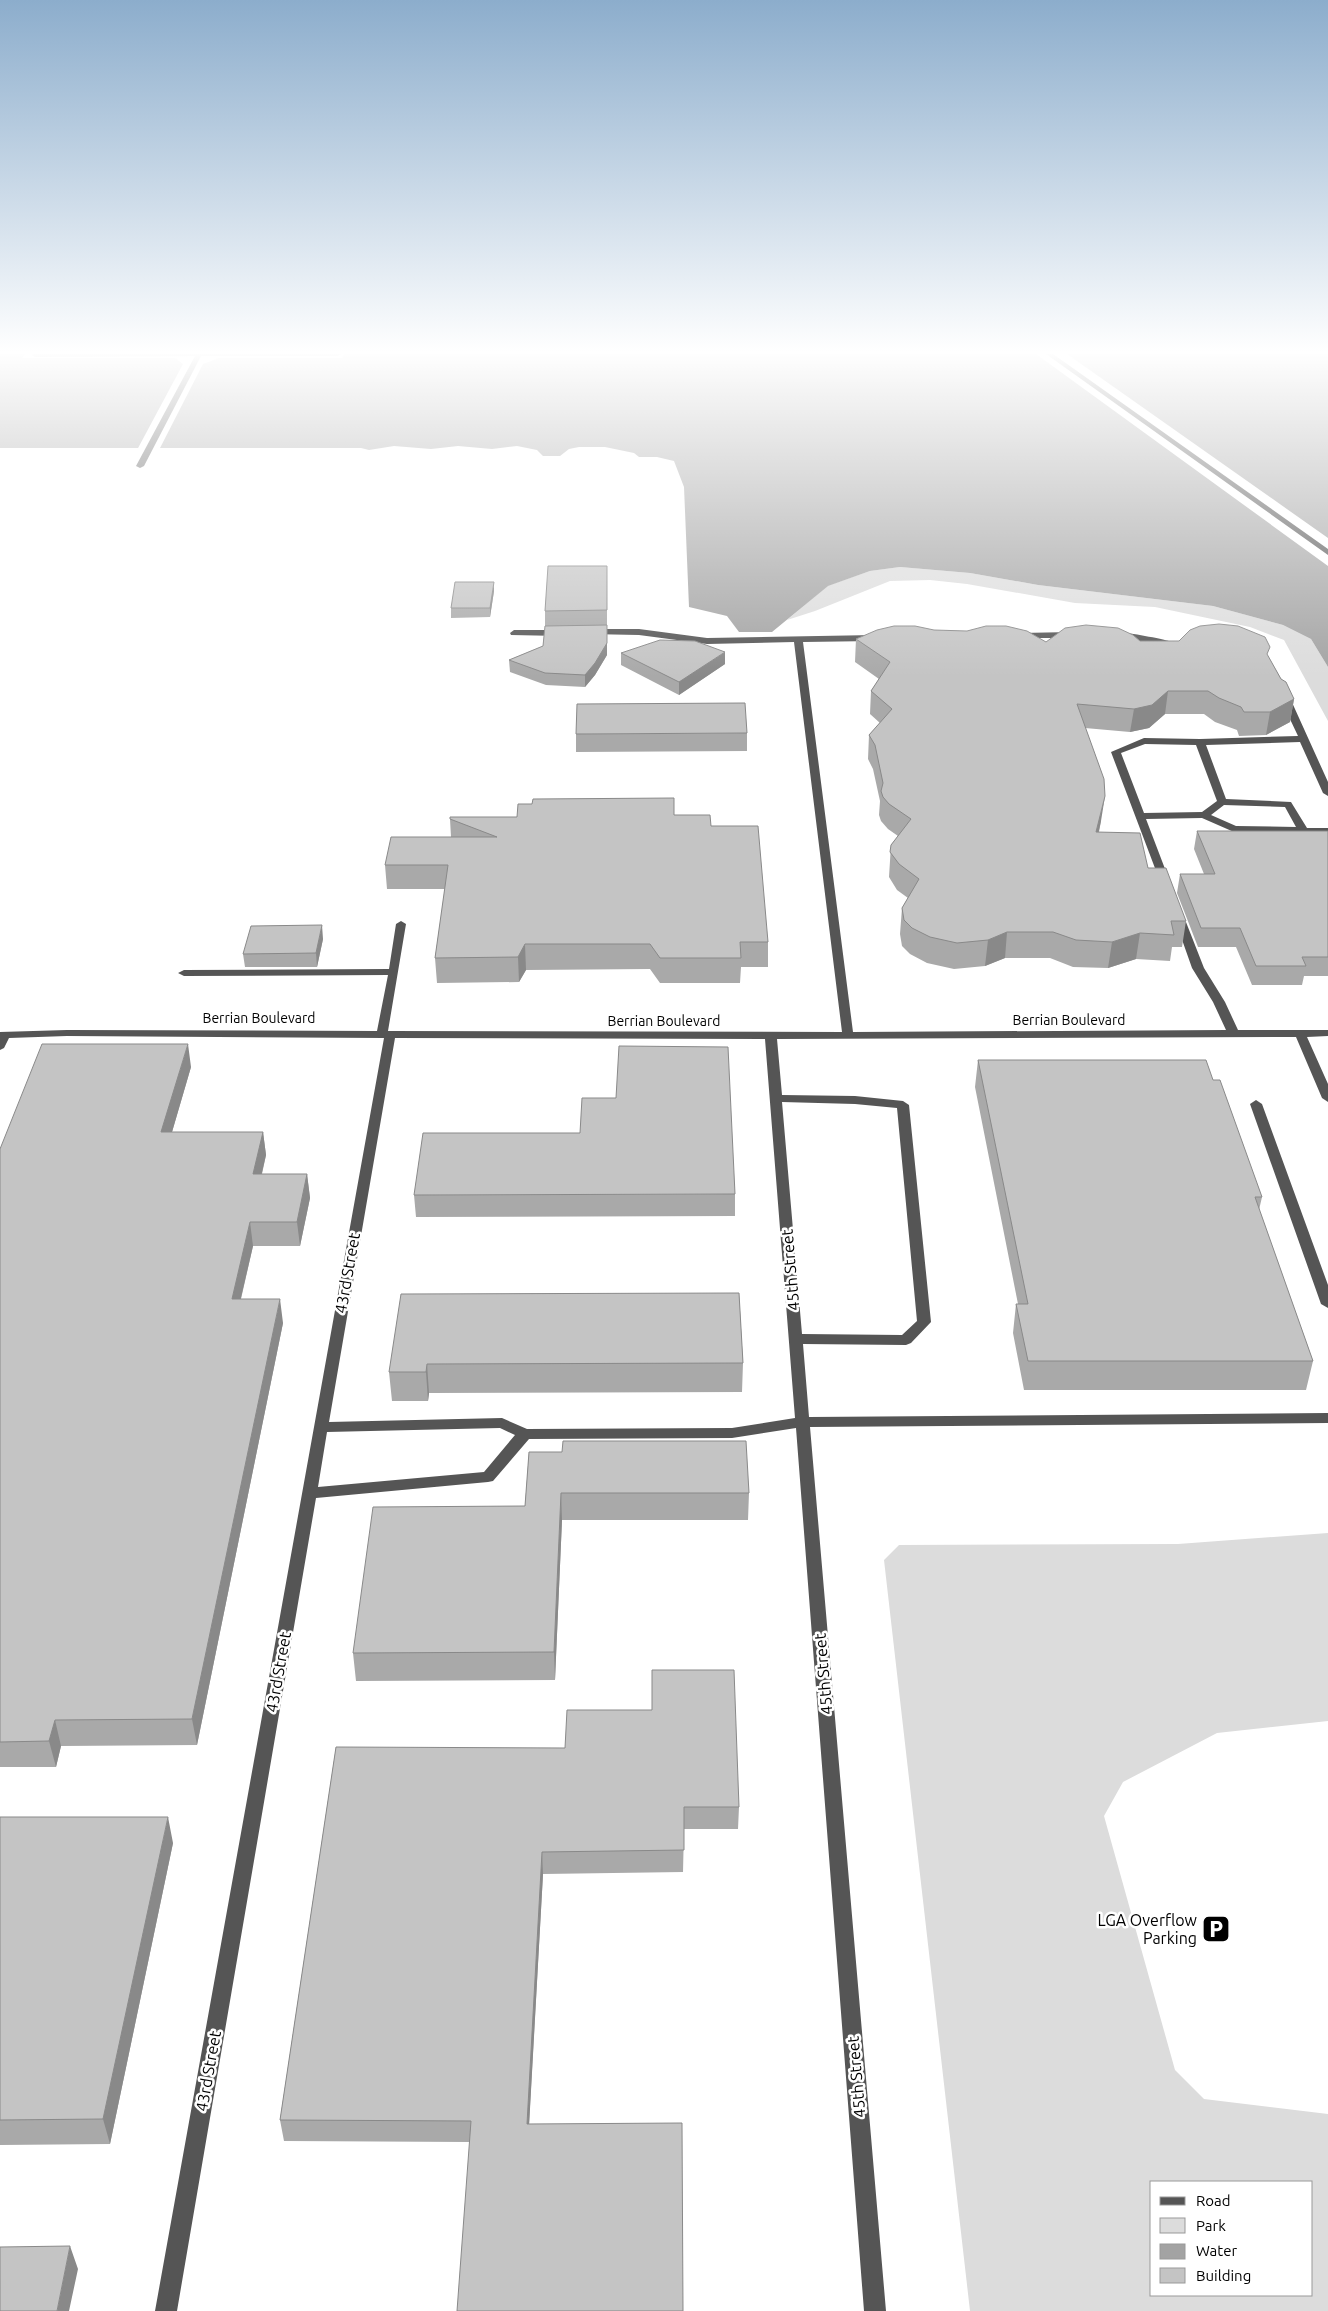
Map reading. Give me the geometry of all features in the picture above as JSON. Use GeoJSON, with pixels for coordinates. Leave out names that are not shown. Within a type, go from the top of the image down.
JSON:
{"type":"FeatureCollection","features":[{"type":"Feature","properties":{"kind":"street"},"geometry":{"type":"LineString","coordinates":[[140,466],[142,462]]}},
{"type":"Feature","properties":{"kind":"street"},"geometry":{"type":"LineString","coordinates":[[1200,462],[1328,553]]}},
{"type":"Feature","properties":{"kind":"street"},"geometry":{"type":"LineString","coordinates":[[584,632],[639,632],[707,640],[886,638]]}},
{"type":"Feature","properties":{"kind":"street"},"geometry":{"type":"LineString","coordinates":[[514,633],[574,633]]}},
{"type":"Feature","properties":{"kind":"street"},"geometry":{"type":"LineString","coordinates":[[1013,636],[1082,635]]}},
{"type":"Feature","properties":{"kind":"street"},"geometry":{"type":"LineString","coordinates":[[1111,635],[1155,642],[1175,642]]}},
{"type":"Feature","properties":{"kind":"street"},"geometry":{"type":"LineString","coordinates":[[798,639],[848,1036]]}},
{"type":"Feature","properties":{"kind":"street"},"geometry":{"type":"LineString","coordinates":[[1280,687],[1328,793]]}},
{"type":"Feature","properties":{"kind":"street"},"geometry":{"type":"LineString","coordinates":[[1234,1034],[1219,1002],[1198,968],[1116,752],[1144,741],[1200,742],[1303,739]]}},
{"type":"Feature","properties":{"kind":"street"},"geometry":{"type":"LineString","coordinates":[[1200,742],[1222,802]]}},
{"type":"Feature","properties":{"kind":"street"},"geometry":{"type":"LineString","coordinates":[[1204,815],[1222,802],[1288,804],[1303,830]]}},
{"type":"Feature","properties":{"kind":"street"},"geometry":{"type":"LineString","coordinates":[[1140,816],[1204,815],[1234,829],[1328,831]]}},
{"type":"Feature","properties":{"kind":"street","name":"43rd Street"},"geometry":{"type":"LineString","coordinates":[[166,2311],[309,1493],[386,1034],[401,924]]}},
{"type":"Feature","properties":{"kind":"street"},"geometry":{"type":"LineString","coordinates":[[184,973],[394,972]]}},
{"type":"Feature","properties":{"kind":"street","name":"Berrian Boulevard"},"geometry":{"type":"LineString","coordinates":[[2,1035],[67,1033],[848,1036],[1328,1033]]}},
{"type":"Feature","properties":{"kind":"street"},"geometry":{"type":"LineString","coordinates":[[1300,1033],[1328,1098]]}},
{"type":"Feature","properties":{"kind":"street"},"geometry":{"type":"LineString","coordinates":[[0,1046],[2,1035]]}},
{"type":"Feature","properties":{"kind":"street","name":"45th Street"},"geometry":{"type":"LineString","coordinates":[[771,1036],[875,2311]]}},
{"type":"Feature","properties":{"kind":"street"},"geometry":{"type":"LineString","coordinates":[[776,1098],[855,1100],[903,1105],[924,1322],[906,1340],[796,1339]]}},
{"type":"Feature","properties":{"kind":"street"},"geometry":{"type":"LineString","coordinates":[[1256,1104],[1328,1304]]}},
{"type":"Feature","properties":{"kind":"street"},"geometry":{"type":"LineString","coordinates":[[320,1426],[502,1422],[525,1434],[732,1433],[803,1422],[1328,1418]]}},
{"type":"Feature","properties":{"kind":"street"},"geometry":{"type":"LineString","coordinates":[[309,1493],[488,1478],[525,1434]]}},
{"type":"Feature","properties":{"kind":"green space"},"geometry":{"type":"Polygon","coordinates":[[[900,567],[970,573],[1038,585],[1213,606],[1283,625],[1311,639],[1328,667],[1328,721],[1284,640],[1250,627],[1155,607],[1075,603],[967,584],[930,580],[890,581],[787,620],[827,586],[870,571],[900,567]]]}},
{"type":"Feature","properties":{"kind":"green space"},"geometry":{"type":"Polygon","coordinates":[[[1328,1533],[1328,1721],[1217,1733],[1123,1782],[1104,1816],[1175,2070],[1204,2099],[1328,2114],[1328,2311],[970,2311],[884,1560],[899,1545],[1178,1544],[1328,1533]]]}},
{"type":"Feature","properties":{"kind":"water"},"geometry":{"type":"Polygon","coordinates":[[[674,462],[1328,462],[1328,667],[1311,639],[1283,625],[1213,606],[1038,585],[970,573],[900,567],[870,571],[828,586],[772,632],[739,632],[727,616],[689,607],[684,487],[674,462]]]}},
{"type":"Feature","properties":{"kind":"pier"},"geometry":{"type":"Polygon","coordinates":[[[1185,462],[1220,462],[1328,538],[1328,566],[1185,462]]]}},
{"type":"Feature","properties":{"kind":"building"},"geometry":{"type":"Polygon","coordinates":[[[548,566],[607,566],[607,610],[545,611],[548,566]]]}},
{"type":"Feature","properties":{"kind":"building"},"geometry":{"type":"Polygon","coordinates":[[[455,582],[494,582],[490,608],[451,608],[455,582]]]}},
{"type":"Feature","properties":{"kind":"building"},"geometry":{"type":"Polygon","coordinates":[[[1219,624],[1238,626],[1265,637],[1270,647],[1267,654],[1281,679],[1286,682],[1294,699],[1270,712],[1244,712],[1241,707],[1208,691],[1168,691],[1152,705],[1134,709],[1077,704],[1104,779],[1105,796],[1096,832],[1140,833],[1148,868],[1166,868],[1186,921],[1171,921],[1174,935],[1140,933],[1112,942],[1076,940],[1053,932],[1007,932],[988,940],[957,943],[930,937],[912,928],[904,920],[902,908],[919,879],[899,864],[890,852],[891,845],[911,819],[889,804],[883,797],[881,791],[883,783],[875,745],[869,735],[892,709],[871,691],[890,662],[856,639],[877,630],[894,626],[967,631],[986,626],[1006,626],[1027,631],[1046,642],[1065,628],[1086,625],[1118,628],[1133,635],[1140,641],[1179,641],[1190,630],[1200,626],[1219,624]]]}},
{"type":"Feature","properties":{"kind":"building"},"geometry":{"type":"Polygon","coordinates":[[[607,625],[607,643],[585,675],[545,673],[509,660],[543,646],[545,626],[607,625]]]}},
{"type":"Feature","properties":{"kind":"building"},"geometry":{"type":"Polygon","coordinates":[[[660,640],[695,641],[725,652],[679,682],[621,653],[660,640]]]}},
{"type":"Feature","properties":{"kind":"building"},"geometry":{"type":"Polygon","coordinates":[[[745,703],[747,733],[576,734],[577,704],[745,703]]]}},
{"type":"Feature","properties":{"kind":"building"},"geometry":{"type":"Polygon","coordinates":[[[674,798],[674,815],[710,815],[711,826],[758,826],[768,942],[740,942],[741,958],[660,958],[650,944],[525,944],[518,957],[435,958],[448,865],[385,865],[391,837],[497,837],[450,819],[450,817],[517,817],[518,804],[532,804],[533,799],[674,798]]]}},
{"type":"Feature","properties":{"kind":"building"},"geometry":{"type":"Polygon","coordinates":[[[1197,831],[1328,831],[1328,957],[1302,957],[1306,966],[1256,966],[1240,928],[1201,928],[1180,874],[1215,874],[1197,831]]]}},
{"type":"Feature","properties":{"kind":"building"},"geometry":{"type":"Polygon","coordinates":[[[322,925],[316,953],[243,954],[251,926],[322,925]]]}},
{"type":"Feature","properties":{"kind":"building"},"geometry":{"type":"Polygon","coordinates":[[[42,1044],[188,1044],[161,1132],[263,1132],[253,1174],[307,1174],[297,1222],[250,1222],[232,1299],[280,1299],[192,1719],[55,1720],[49,1741],[0,1742],[0,1149],[42,1044]]]}},
{"type":"Feature","properties":{"kind":"building"},"geometry":{"type":"Polygon","coordinates":[[[619,1046],[728,1047],[735,1194],[414,1195],[423,1133],[580,1133],[582,1098],[616,1098],[619,1046]]]}},
{"type":"Feature","properties":{"kind":"building"},"geometry":{"type":"Polygon","coordinates":[[[978,1060],[1206,1060],[1213,1080],[1220,1080],[1262,1197],[1255,1197],[1313,1361],[1028,1361],[1016,1304],[1028,1304],[978,1060]]]}},
{"type":"Feature","properties":{"kind":"building"},"geometry":{"type":"Polygon","coordinates":[[[739,1293],[743,1363],[427,1364],[426,1372],[389,1372],[401,1294],[739,1293]]]}},
{"type":"Feature","properties":{"kind":"building"},"geometry":{"type":"Polygon","coordinates":[[[563,1441],[746,1441],[749,1493],[561,1493],[554,1652],[353,1653],[373,1507],[525,1506],[529,1452],[562,1452],[563,1441]]]}},
{"type":"Feature","properties":{"kind":"building"},"geometry":{"type":"Polygon","coordinates":[[[652,1670],[734,1670],[739,1807],[684,1807],[684,1850],[542,1852],[527,2124],[682,2123],[683,2311],[457,2311],[471,2121],[280,2120],[336,1747],[565,1748],[567,1710],[652,1710],[652,1670]]]}},
{"type":"Feature","properties":{"kind":"building"},"geometry":{"type":"Polygon","coordinates":[[[0,1817],[168,1817],[103,2119],[0,2120],[0,1817]]]}},
{"type":"Feature","properties":{"kind":"building"},"geometry":{"type":"Polygon","coordinates":[[[70,2246],[57,2311],[0,2311],[0,2247],[70,2246]]]}},
{"type":"Feature","properties":{"kind":"place","name":"LGA Overflow Parking"},"geometry":{"type":"Point","coordinates":[1216,1929]}}]}
